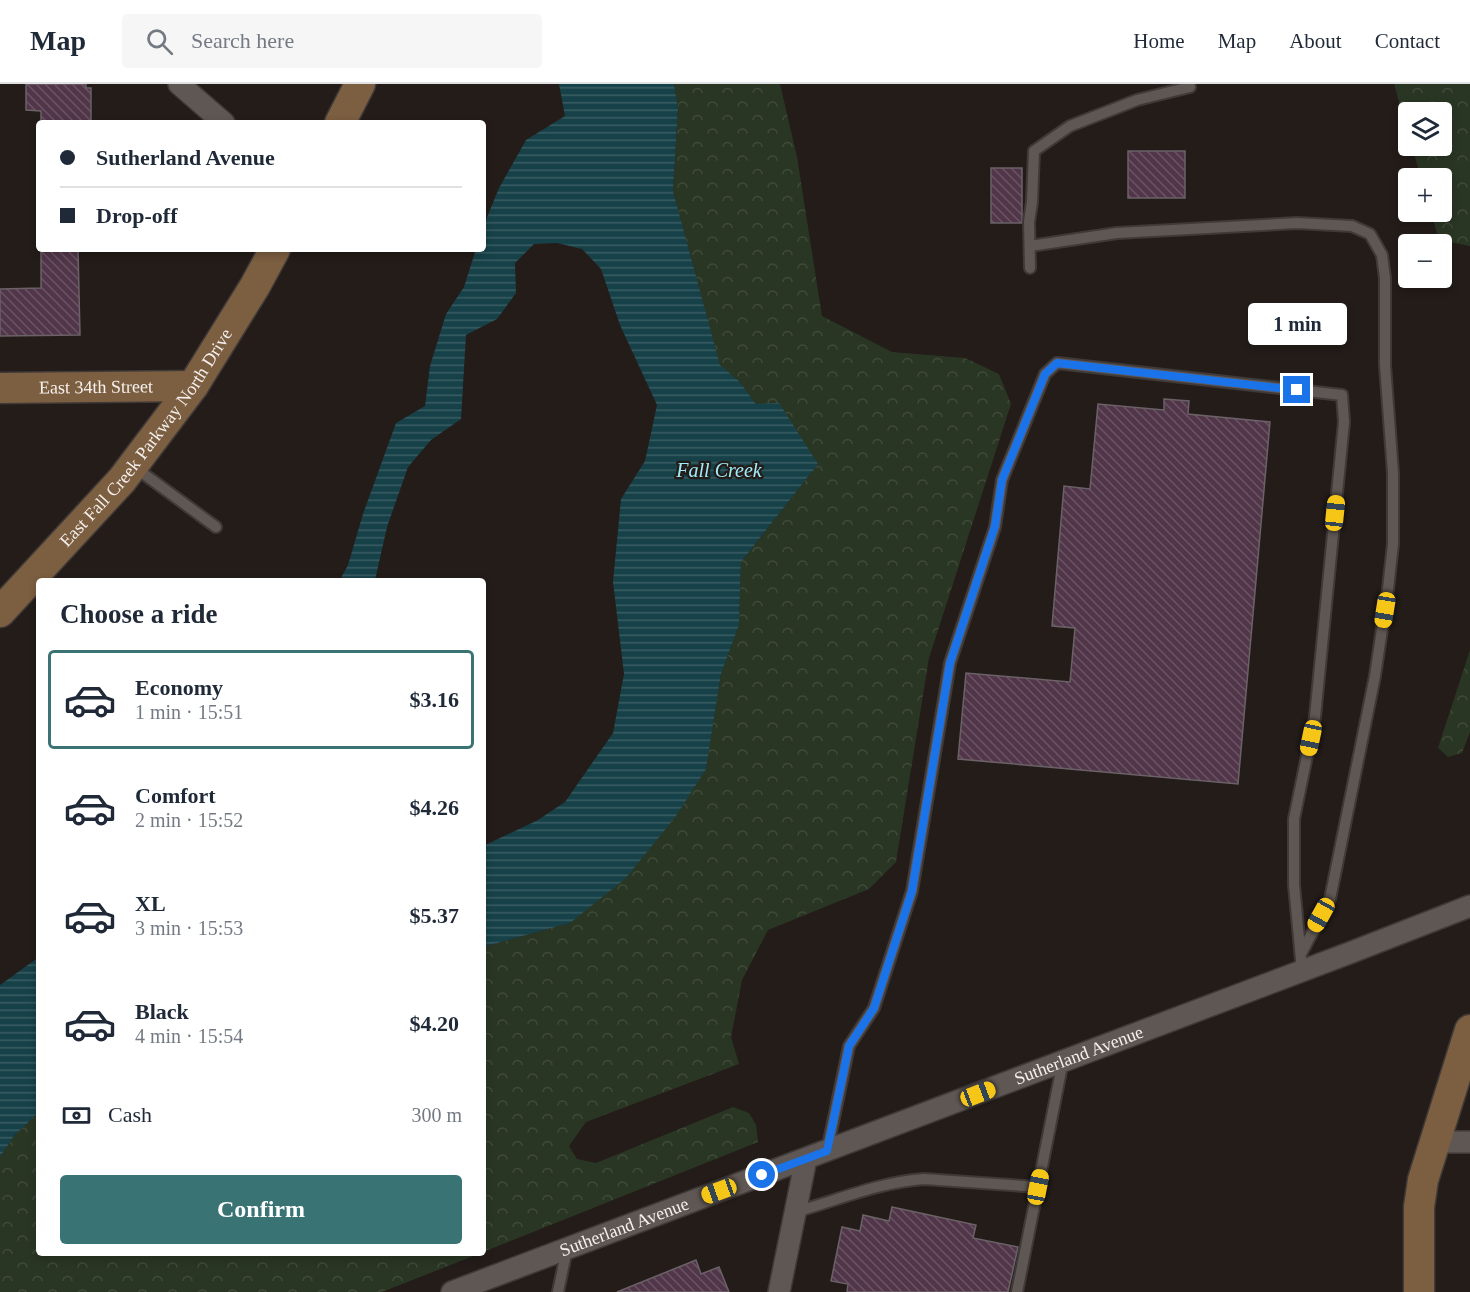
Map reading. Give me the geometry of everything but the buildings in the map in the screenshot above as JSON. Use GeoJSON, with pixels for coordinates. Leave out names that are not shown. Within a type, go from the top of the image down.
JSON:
{"type":"FeatureCollection","features":[{"type":"Feature","properties":{"kind":"main road"},"geometry":{"type":"LineString","coordinates":[[342,120],[360,84]]}},
{"type":"Feature","properties":{"kind":"main road","name":"East Fall Creek Parkway North Drive"},"geometry":{"type":"LineString","coordinates":[[0,612],[133,466],[193,386],[273,252]]}},
{"type":"Feature","properties":{"kind":"main road","name":"East 34th Street"},"geometry":{"type":"LineString","coordinates":[[0,388],[193,386]]}},
{"type":"Feature","properties":{"kind":"main road"},"geometry":{"type":"LineString","coordinates":[[1419,1292],[1419,1207],[1423,1180],[1470,1030]]}},
{"type":"Feature","properties":{"kind":"street"},"geometry":{"type":"LineString","coordinates":[[178,84],[220,120]]}},
{"type":"Feature","properties":{"kind":"street","name":"Sutherland Avenue"},"geometry":{"type":"LineString","coordinates":[[452,1292],[1064,1061],[1301,962],[1470,906]]}},
{"type":"Feature","properties":{"kind":"street"},"geometry":{"type":"LineString","coordinates":[[1434,1142],[1470,1142]]}},
{"type":"Feature","properties":{"kind":"street"},"geometry":{"type":"LineString","coordinates":[[779,1292],[806,1159]]}},
{"type":"Feature","properties":{"kind":"lane"},"geometry":{"type":"LineString","coordinates":[[1030,268],[1029,222],[1034,152],[1070,126],[1137,100],[1190,87]]}},
{"type":"Feature","properties":{"kind":"lane"},"geometry":{"type":"LineString","coordinates":[[1030,246],[1117,232],[1297,223],[1352,226],[1370,234],[1382,255],[1385,278],[1385,365],[1393,473],[1393,544],[1388,589],[1375,676],[1330,900],[1301,962]]}},
{"type":"Feature","properties":{"kind":"lane"},"geometry":{"type":"LineString","coordinates":[[827,1151],[849,1046],[874,1008],[912,891],[950,663],[995,526],[1002,480],[1045,374],[1057,363],[1342,395],[1344,422],[1315,717],[1294,819],[1294,885],[1301,962]]}},
{"type":"Feature","properties":{"kind":"lane"},"geometry":{"type":"LineString","coordinates":[[133,466],[216,526]]}},
{"type":"Feature","properties":{"kind":"lane"},"geometry":{"type":"LineString","coordinates":[[1017,1292],[1064,1061]]}},
{"type":"Feature","properties":{"kind":"lane"},"geometry":{"type":"LineString","coordinates":[[795,1212],[908,1180],[924,1179],[1038,1187]]}},
{"type":"Feature","properties":{"kind":"lane"},"geometry":{"type":"LineString","coordinates":[[558,1292],[567,1248]]}},
{"type":"Feature","properties":{"kind":"green space"},"geometry":{"type":"Polygon","coordinates":[[[674,84],[780,84],[797,157],[822,316],[892,352],[965,358],[999,374],[1011,404],[929,658],[896,862],[869,889],[768,930],[742,980],[731,1037],[739,1064],[586,1122],[569,1146],[577,1159],[596,1163],[733,1107],[749,1113],[756,1125],[758,1142],[486,1251],[486,946],[570,923],[706,768],[721,674],[739,625],[741,562],[818,464],[756,404],[739,381],[720,366],[673,191],[678,108],[674,84]]]}},
{"type":"Feature","properties":{"kind":"green space"},"geometry":{"type":"Polygon","coordinates":[[[1394,84],[1470,84],[1470,246],[1452,243],[1452,234],[1437,234],[1434,222],[1452,222],[1452,168],[1418,168],[1415,156],[1452,156],[1452,102],[1399,102],[1394,84]]]}},
{"type":"Feature","properties":{"kind":"green space"},"geometry":{"type":"Polygon","coordinates":[[[1470,650],[1470,732],[1462,753],[1448,757],[1438,748],[1470,650]]]}},
{"type":"Feature","properties":{"kind":"green space"},"geometry":{"type":"Polygon","coordinates":[[[36,1115],[36,1256],[473,1256],[382,1292],[0,1292],[0,1157],[14,1136],[36,1115]]]}},
{"type":"Feature","properties":{"kind":"water","name":"Fall Creek"},"geometry":{"type":"Polygon","coordinates":[[[559,84],[674,84],[678,108],[673,191],[720,365],[739,381],[756,404],[779,403],[818,464],[741,562],[739,625],[721,674],[706,769],[676,816],[625,879],[570,923],[486,946],[486,845],[538,820],[565,802],[613,733],[624,674],[613,582],[621,499],[645,461],[657,405],[620,325],[601,269],[582,249],[557,243],[534,244],[515,263],[516,293],[497,319],[466,335],[461,419],[431,440],[408,467],[387,527],[375,578],[341,578],[348,565],[363,514],[396,423],[425,406],[430,366],[446,314],[464,287],[475,252],[486,252],[486,220],[499,188],[526,140],[565,116],[559,84]]]}},
{"type":"Feature","properties":{"kind":"water"},"geometry":{"type":"Polygon","coordinates":[[[36,959],[36,1115],[14,1136],[0,1157],[0,985],[36,959]]]}},
{"type":"Feature","properties":{"kind":"route"},"geometry":{"type":"LineString","coordinates":[[762,1175],[827,1151],[849,1046],[874,1008],[912,891],[950,663],[995,526],[1002,480],[1045,374],[1057,363],[1297,390]]}}]}
